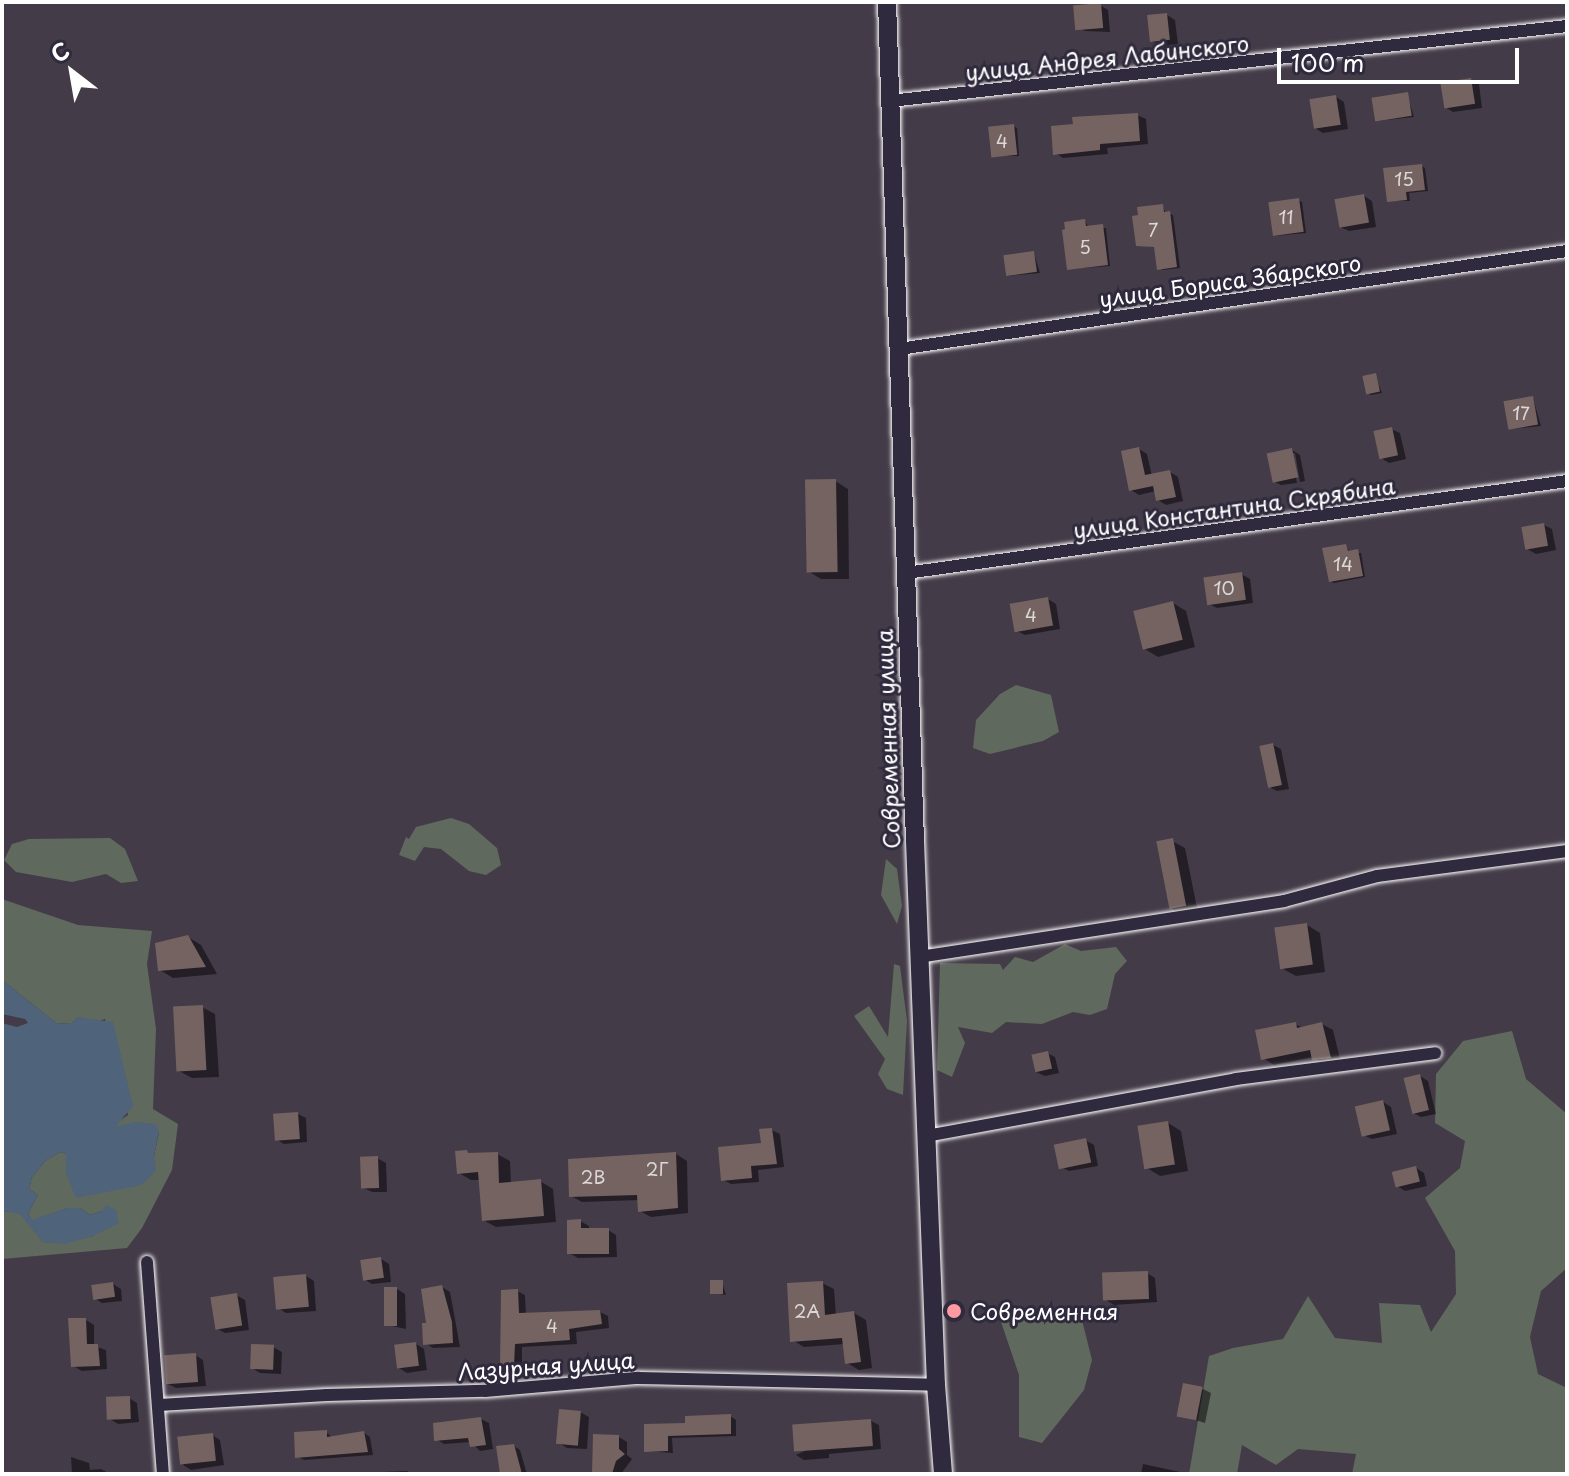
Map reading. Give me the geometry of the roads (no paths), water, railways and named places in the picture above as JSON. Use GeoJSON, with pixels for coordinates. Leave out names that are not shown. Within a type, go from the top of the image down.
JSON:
{"type":"FeatureCollection","features":[{"type":"Feature","properties":{"kind":"street","name":"Современная улица"},"geometry":{"type":"LineString","coordinates":[[887,2],[919,957],[936,1385],[943,1474]]}},
{"type":"Feature","properties":{"kind":"street","name":"улица Андрея Лабинского"},"geometry":{"type":"LineString","coordinates":[[890,101],[1567,26]]}},
{"type":"Feature","properties":{"kind":"street","name":"улица Бориса Збарского"},"geometry":{"type":"LineString","coordinates":[[899,349],[1567,251]]}},
{"type":"Feature","properties":{"kind":"street","name":"улица Константина Скрябина"},"geometry":{"type":"LineString","coordinates":[[906,573],[1567,481]]}},
{"type":"Feature","properties":{"kind":"street"},"geometry":{"type":"LineString","coordinates":[[919,957],[1284,901],[1377,876],[1567,851]]}},
{"type":"Feature","properties":{"kind":"street"},"geometry":{"type":"LineString","coordinates":[[926,1136],[1236,1079],[1435,1053]]}},
{"type":"Feature","properties":{"kind":"street"},"geometry":{"type":"LineString","coordinates":[[147,1262],[163,1474]]}},
{"type":"Feature","properties":{"kind":"street","name":"Лазурная улица"},"geometry":{"type":"LineString","coordinates":[[159,1405],[327,1395],[485,1391],[638,1378],[936,1385]]}},
{"type":"Feature","properties":{"kind":"water"},"geometry":{"type":"Polygon","coordinates":[[[2,980],[56,1023],[71,1024],[78,1017],[113,1022],[133,1106],[115,1127],[136,1122],[155,1124],[159,1131],[154,1156],[156,1170],[142,1185],[76,1198],[66,1173],[66,1154],[60,1152],[45,1161],[32,1177],[29,1189],[38,1195],[28,1214],[32,1220],[67,1208],[80,1208],[90,1215],[102,1211],[106,1205],[116,1210],[119,1223],[93,1236],[64,1244],[43,1242],[20,1214],[2,1211],[2,1023],[17,1027],[28,1023],[25,1019],[2,1014],[2,980]]]}},
{"type":"Feature","properties":{"kind":"place","name":"Современная"},"geometry":{"type":"Point","coordinates":[954,1311]}}]}
